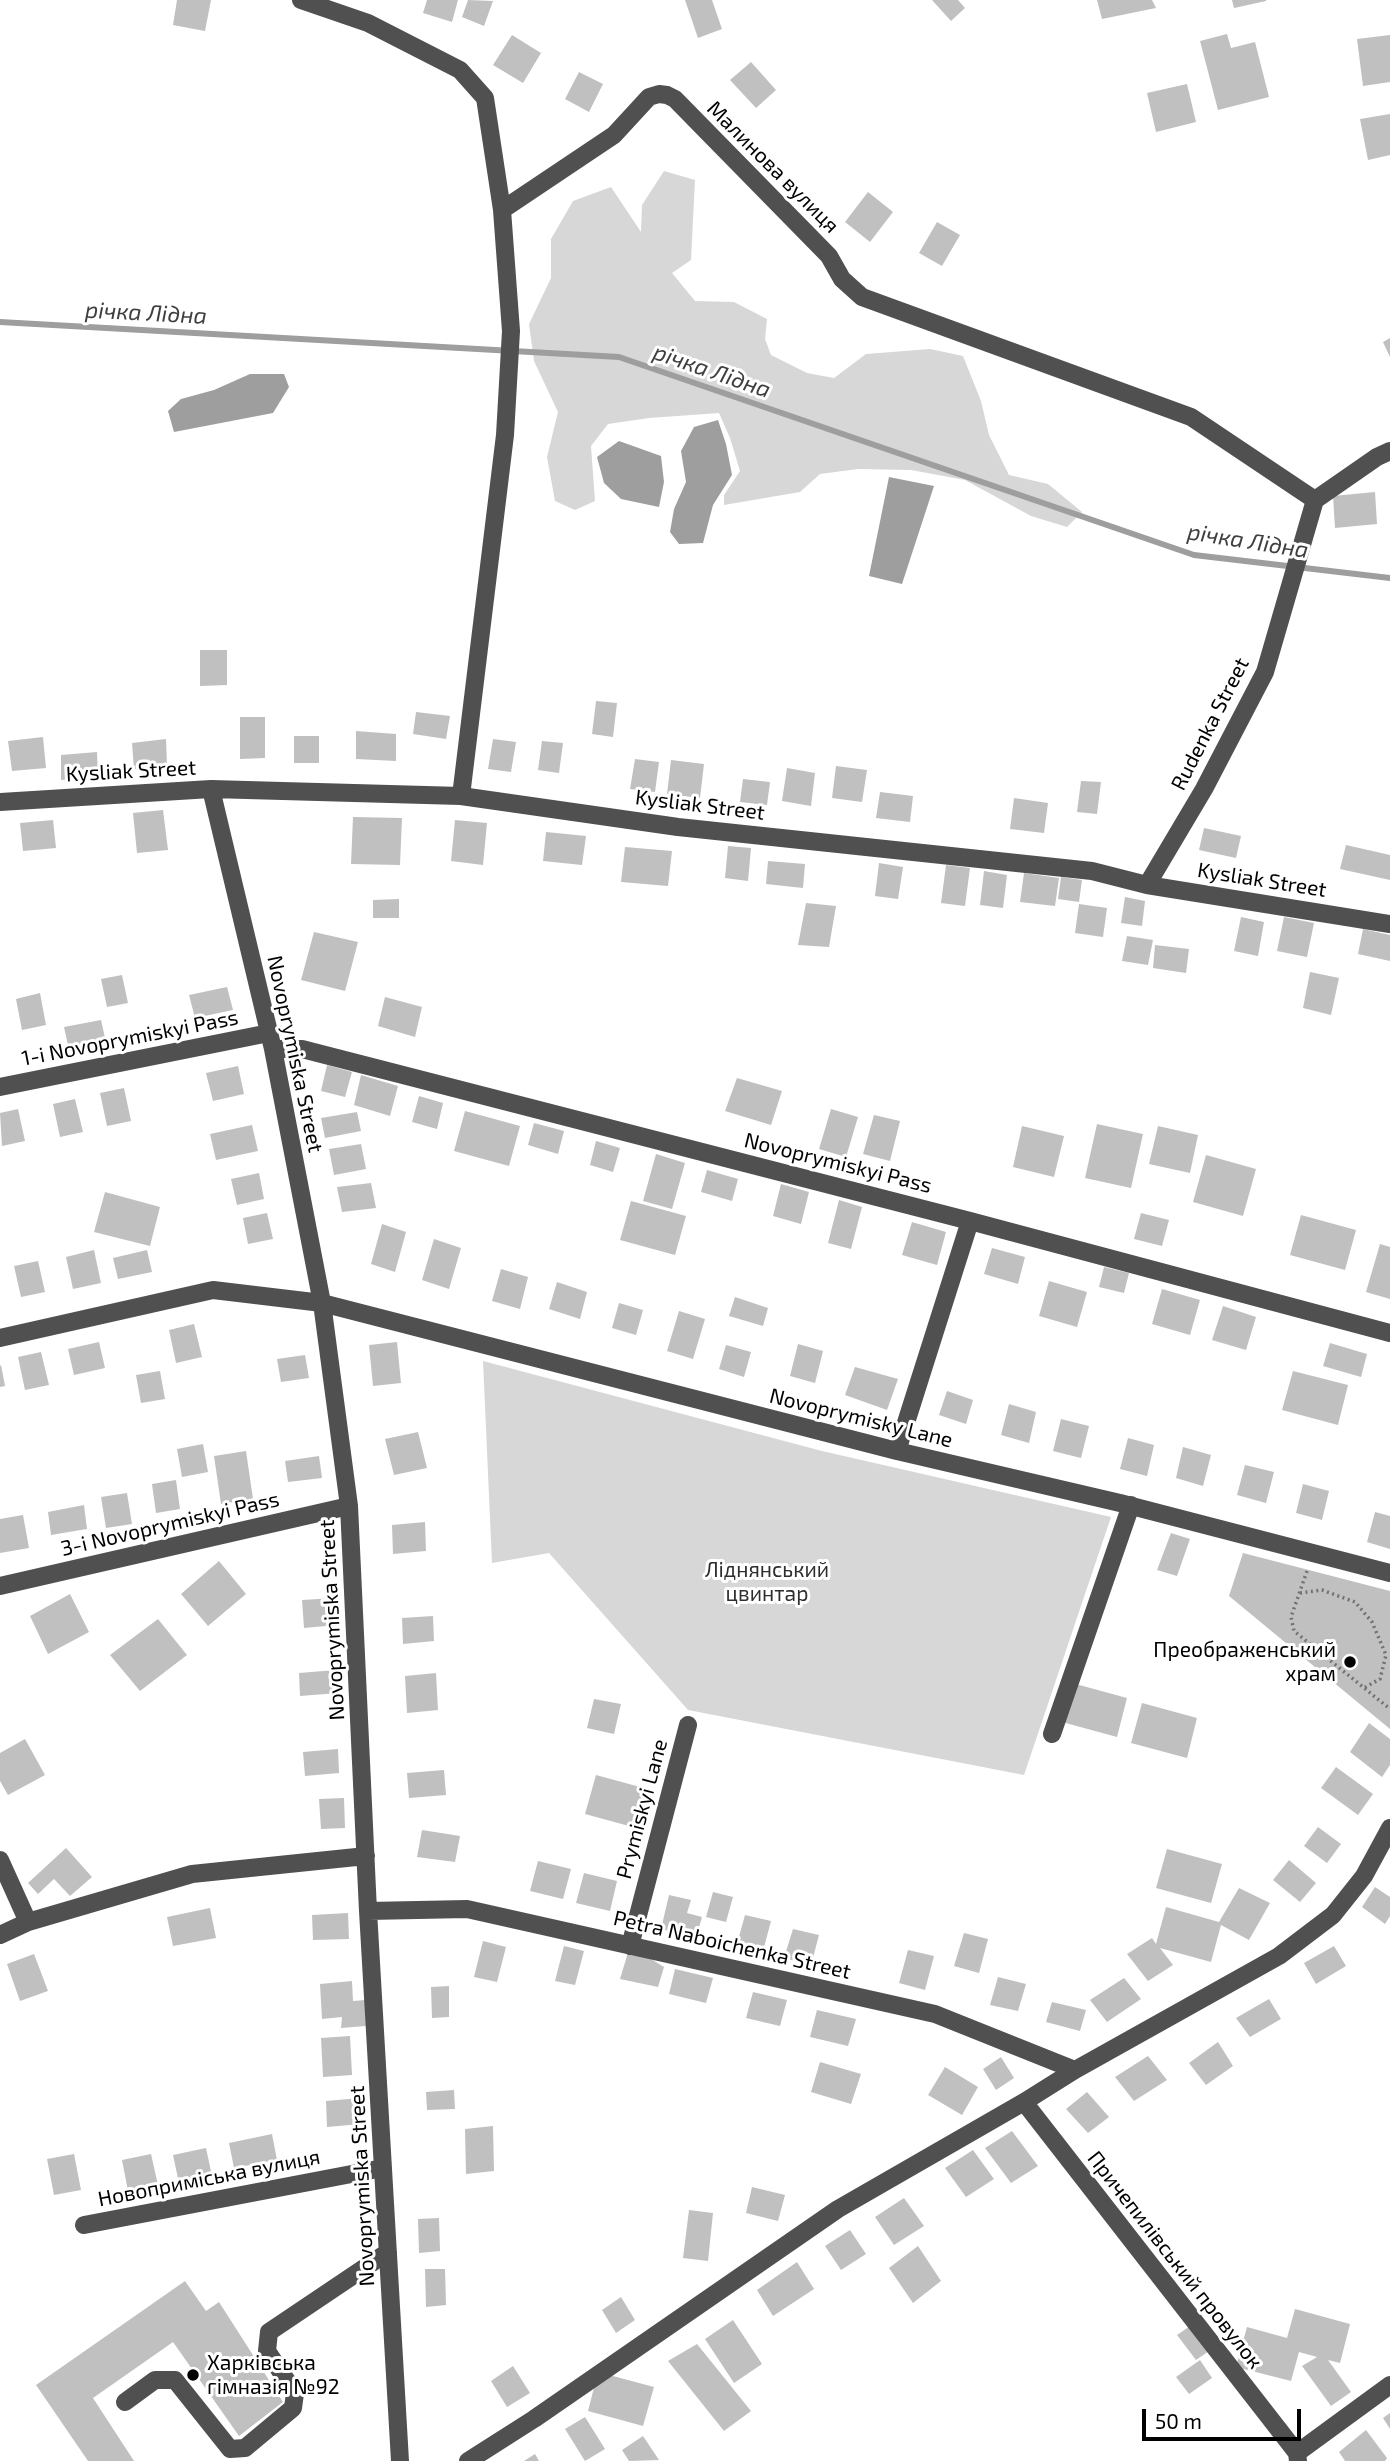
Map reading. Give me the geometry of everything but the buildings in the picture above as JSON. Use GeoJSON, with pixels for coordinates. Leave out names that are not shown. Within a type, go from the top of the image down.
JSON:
{"type":"FeatureCollection","features":[{"type":"Feature","properties":{"kind":"street"},"geometry":{"type":"LineString","coordinates":[[301,0],[391,33],[432,58],[460,70],[485,98],[502,210],[511,331],[505,435],[461,796]]}},
{"type":"Feature","properties":{"kind":"street","name":"Малинова вулиця"},"geometry":{"type":"LineString","coordinates":[[502,210],[614,135],[649,97],[667,95],[675,99],[820,246],[842,279],[862,297],[1191,417],[1315,500]]}},
{"type":"Feature","properties":{"kind":"street"},"geometry":{"type":"LineString","coordinates":[[1315,500],[1390,451]]}},
{"type":"Feature","properties":{"kind":"street","name":"Rudenka Street"},"geometry":{"type":"LineString","coordinates":[[1147,885],[1203,789],[1265,672],[1315,500]]}},
{"type":"Feature","properties":{"kind":"street","name":"Kysliak Street"},"geometry":{"type":"LineString","coordinates":[[0,802],[211,789],[461,796],[678,827],[1092,871],[1147,885],[1390,924]]}},
{"type":"Feature","properties":{"kind":"street","name":"Novoprymiska Street"},"geometry":{"type":"LineString","coordinates":[[211,789],[271,1041],[322,1303],[349,1506],[368,1911],[400,2461]]}},
{"type":"Feature","properties":{"kind":"street","name":"1-i Novoprymiskyi Pass"},"geometry":{"type":"LineString","coordinates":[[0,1087],[271,1041]]}},
{"type":"Feature","properties":{"kind":"street","name":"Novoprymiskyi Pass"},"geometry":{"type":"LineString","coordinates":[[271,1041],[970,1221],[1390,1333]]}},
{"type":"Feature","properties":{"kind":"street"},"geometry":{"type":"LineString","coordinates":[[897,1451],[970,1221]]}},
{"type":"Feature","properties":{"kind":"street"},"geometry":{"type":"LineString","coordinates":[[0,1338],[213,1290],[322,1303]]}},
{"type":"Feature","properties":{"kind":"street","name":"Novoprymisky Lane"},"geometry":{"type":"LineString","coordinates":[[322,1303],[897,1451],[1131,1505],[1390,1573]]}},
{"type":"Feature","properties":{"kind":"street"},"geometry":{"type":"LineString","coordinates":[[1052,1734],[1131,1505]]}},
{"type":"Feature","properties":{"kind":"street","name":"3-i Novoprymiskyi Pass"},"geometry":{"type":"LineString","coordinates":[[0,1586],[349,1506]]}},
{"type":"Feature","properties":{"kind":"street","name":"Prymiskyi Lane"},"geometry":{"type":"LineString","coordinates":[[631,1946],[688,1724]]}},
{"type":"Feature","properties":{"kind":"street"},"geometry":{"type":"LineString","coordinates":[[468,2461],[838,2209],[1075,2070],[1279,1956],[1333,1915],[1364,1876],[1390,1828]]}},
{"type":"Feature","properties":{"kind":"street"},"geometry":{"type":"LineString","coordinates":[[0,1935],[29,1922],[192,1874],[366,1856]]}},
{"type":"Feature","properties":{"kind":"street"},"geometry":{"type":"LineString","coordinates":[[0,1860],[29,1922]]}},
{"type":"Feature","properties":{"kind":"street","name":"Petra Naboichenka Street"},"geometry":{"type":"LineString","coordinates":[[368,1911],[467,1909],[935,2014],[1075,2070]]}},
{"type":"Feature","properties":{"kind":"street","name":"Причепилівський провулок"},"geometry":{"type":"LineString","coordinates":[[1024,2102],[1298,2457],[1390,2385]]}},
{"type":"Feature","properties":{"kind":"street","name":"Новоприміська вулиця"},"geometry":{"type":"LineString","coordinates":[[84,2225],[383,2168]]}},
{"type":"Feature","properties":{"kind":"street"},"geometry":{"type":"LineString","coordinates":[[125,2402],[155,2380],[175,2380],[230,2449],[245,2448],[293,2408],[295,2393],[267,2351],[270,2332],[388,2252]]}},
{"type":"Feature","properties":{"kind":"path"},"geometry":{"type":"LineString","coordinates":[[1313,1553],[1291,1617],[1294,1631],[1390,1709]]}},
{"type":"Feature","properties":{"kind":"path"},"geometry":{"type":"LineString","coordinates":[[1299,1593],[1322,1590],[1355,1602],[1372,1622],[1386,1655],[1380,1679],[1364,1688]]}},
{"type":"Feature","properties":{"kind":"green space"},"geometry":{"type":"Polygon","coordinates":[[[664,171],[695,180],[691,260],[672,273],[695,301],[734,302],[767,319],[765,339],[771,355],[807,373],[834,378],[866,354],[930,349],[963,356],[981,401],[989,435],[1009,475],[1048,484],[1082,512],[1067,527],[1031,516],[965,480],[911,470],[858,469],[820,474],[800,492],[724,505],[724,495],[740,471],[719,413],[608,424],[591,446],[595,501],[575,510],[555,501],[547,457],[558,412],[534,361],[529,324],[551,278],[551,239],[573,201],[611,187],[641,232],[642,205],[664,171]]]}},
{"type":"Feature","properties":{"kind":"green space","name":"Ліднянський цвинтар"},"geometry":{"type":"Polygon","coordinates":[[[483,1361],[822,1451],[1111,1517],[1024,1775],[688,1710],[549,1553],[492,1563],[483,1361]]]}},
{"type":"Feature","properties":{"kind":"shaded area"},"geometry":{"type":"Polygon","coordinates":[[[250,374],[284,374],[289,387],[273,413],[174,432],[168,411],[181,399],[214,390],[250,374]]]}},
{"type":"Feature","properties":{"kind":"shaded area"},"geometry":{"type":"Polygon","coordinates":[[[718,420],[732,475],[713,505],[703,543],[679,544],[670,532],[674,509],[686,482],[681,451],[694,427],[718,420]]]}},
{"type":"Feature","properties":{"kind":"shaded area"},"geometry":{"type":"Polygon","coordinates":[[[619,441],[661,456],[664,482],[659,507],[621,499],[604,483],[597,457],[619,441]]]}},
{"type":"Feature","properties":{"kind":"shaded area"},"geometry":{"type":"Polygon","coordinates":[[[889,477],[934,486],[902,584],[869,576],[889,477]]]}},
{"type":"Feature","properties":{"kind":"waterway","name":"річка Лідна"},"geometry":{"type":"LineString","coordinates":[[0,322],[619,357],[1194,555],[1390,578]]}},
{"type":"Feature","properties":{"kind":"place","name":"Преображенський храм"},"geometry":{"type":"Point","coordinates":[1350,1662]}},
{"type":"Feature","properties":{"kind":"place","name":"Харківська гімназія №92"},"geometry":{"type":"Point","coordinates":[193,2375]}}]}
